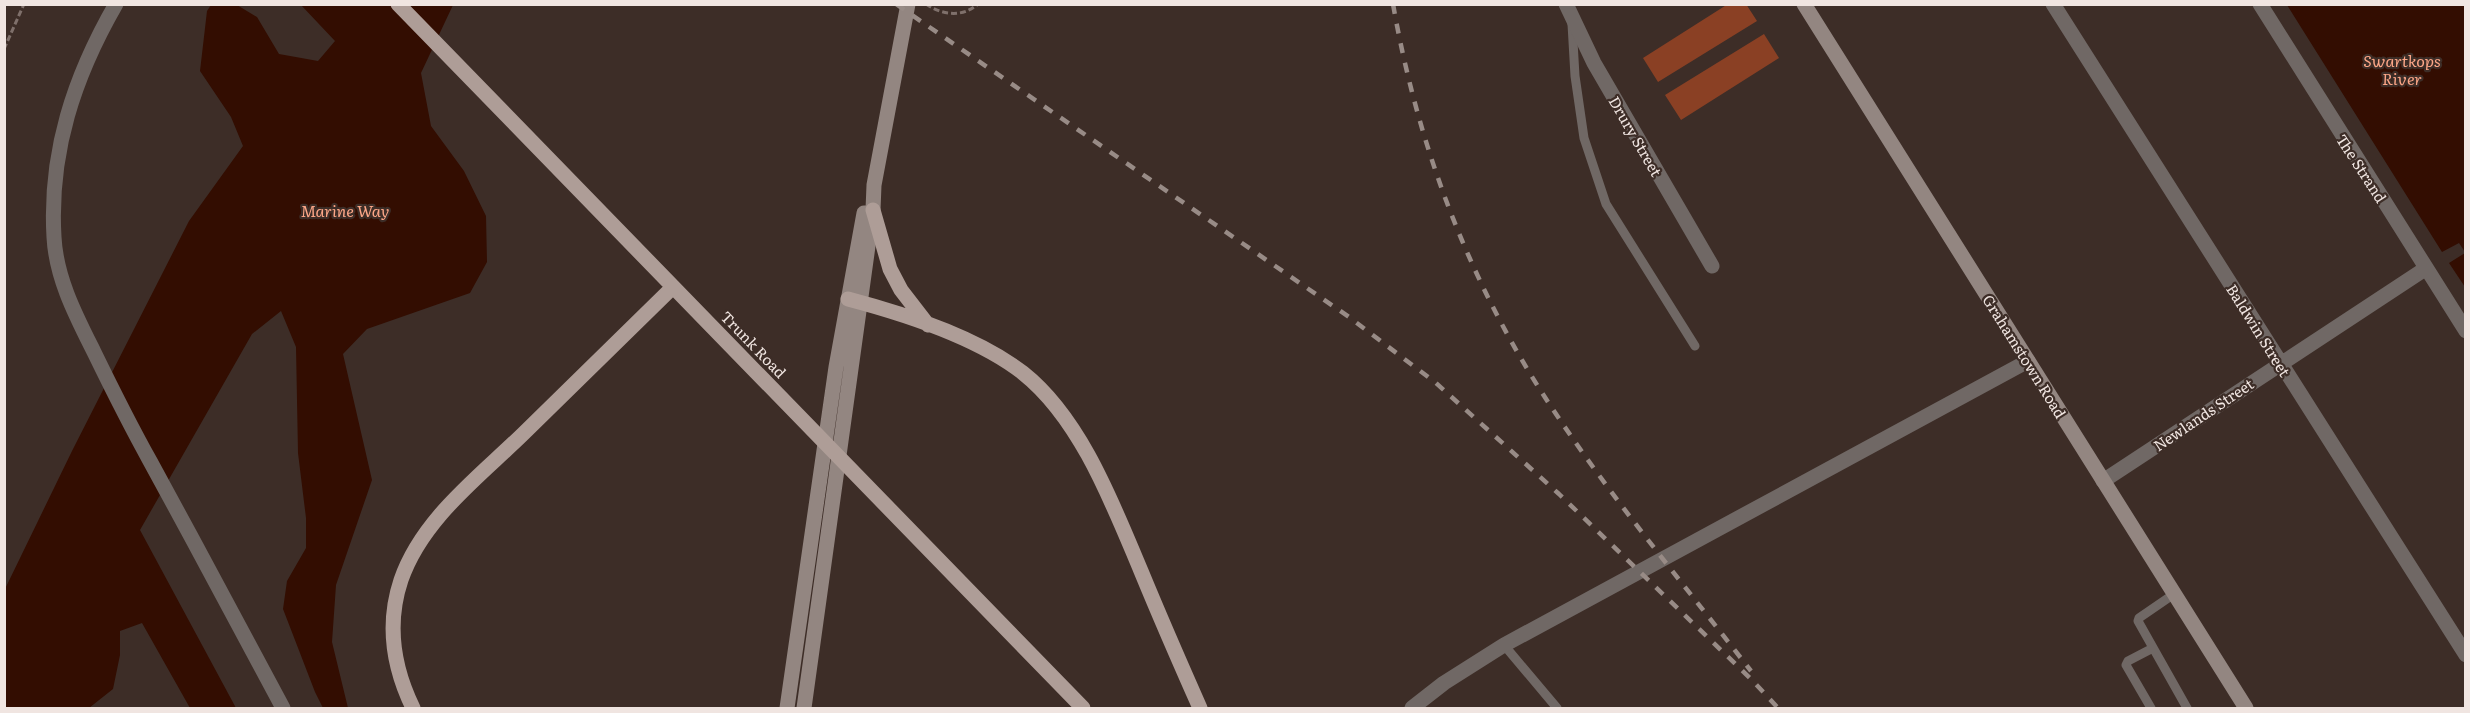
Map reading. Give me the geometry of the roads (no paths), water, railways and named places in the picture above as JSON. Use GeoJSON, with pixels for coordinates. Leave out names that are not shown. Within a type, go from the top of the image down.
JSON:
{"type":"FeatureCollection","features":[{"type":"Feature","properties":{"kind":"main road","name":"Trunk Road"},"geometry":{"type":"LineString","coordinates":[[398,4],[1083,708]]}},
{"type":"Feature","properties":{"kind":"main road"},"geometry":{"type":"LineString","coordinates":[[787,708],[836,367],[854,301],[873,210],[873,185],[908,4]]}},
{"type":"Feature","properties":{"kind":"main road","name":"Grahamstown Road"},"geometry":{"type":"LineString","coordinates":[[1804,4],[2246,708]]}},
{"type":"Feature","properties":{"kind":"main road"},"geometry":{"type":"LineString","coordinates":[[805,704],[852,369],[858,237],[868,195],[873,185]]}},
{"type":"Feature","properties":{"kind":"main road"},"geometry":{"type":"LineString","coordinates":[[873,210],[890,269],[901,290],[928,325]]}},
{"type":"Feature","properties":{"kind":"main road"},"geometry":{"type":"LineString","coordinates":[[413,708],[400,681],[393,652],[395,614],[401,580],[436,518],[673,287]]}},
{"type":"Feature","properties":{"kind":"main road"},"geometry":{"type":"LineString","coordinates":[[854,301],[928,325],[984,348],[1023,373],[1065,417],[1118,518],[1200,708]]}},
{"type":"Feature","properties":{"kind":"street"},"geometry":{"type":"LineString","coordinates":[[117,4],[88,59],[58,147],[54,190],[54,239],[64,286],[119,404],[283,708]]}},
{"type":"Feature","properties":{"kind":"street","name":"Baldwin Street"},"geometry":{"type":"LineString","coordinates":[[2053,4],[2466,655]]}},
{"type":"Feature","properties":{"kind":"street","name":"The Strand"},"geometry":{"type":"LineString","coordinates":[[2260,4],[2466,331]]}},
{"type":"Feature","properties":{"kind":"street","name":"Drury Street"},"geometry":{"type":"LineString","coordinates":[[1568,12],[1594,63],[1712,266]]}},
{"type":"Feature","properties":{"kind":"street","name":"Newlands Street"},"geometry":{"type":"LineString","coordinates":[[2103,480],[2425,269]]}},
{"type":"Feature","properties":{"kind":"street"},"geometry":{"type":"LineString","coordinates":[[1412,708],[1444,683],[1504,645],[2028,362]]}},
{"type":"Feature","properties":{"kind":"lane"},"geometry":{"type":"LineString","coordinates":[[1568,12],[1584,138],[1606,204],[1695,346]]}},
{"type":"Feature","properties":{"kind":"lane"},"geometry":{"type":"LineString","coordinates":[[2174,594],[2139,618],[2139,624],[2187,708]]}},
{"type":"Feature","properties":{"kind":"lane"},"geometry":{"type":"LineString","coordinates":[[1504,645],[1557,708]]}},
{"type":"Feature","properties":{"kind":"lane"},"geometry":{"type":"LineString","coordinates":[[2151,708],[2126,665],[2128,661],[2153,648]]}},
{"type":"Feature","properties":{"kind":"water","name":"Marine Way"},"geometry":{"type":"Polygon","coordinates":[[[211,5],[237,5],[257,17],[279,54],[318,61],[335,41],[301,5],[453,5],[421,73],[431,126],[464,171],[486,216],[487,262],[470,293],[367,329],[343,354],[372,480],[336,585],[332,642],[348,708],[323,708],[283,609],[287,581],[306,548],[306,518],[298,453],[296,347],[281,311],[252,334],[140,530],[236,708],[190,708],[142,623],[120,631],[120,655],[113,689],[89,708],[5,708],[4,591],[189,221],[243,146],[231,117],[200,71],[207,11],[211,5]]]}},
{"type":"Feature","properties":{"kind":"water","name":"Swartkops River"},"geometry":{"type":"Polygon","coordinates":[[[2287,5],[2465,5],[2465,252],[2459,243],[2442,252],[2287,5]]]}},
{"type":"Feature","properties":{"kind":"water"},"geometry":{"type":"Polygon","coordinates":[[[2465,253],[2465,287],[2449,263],[2465,253]]]}},
{"type":"Feature","properties":{"kind":"railway"},"geometry":{"type":"LineString","coordinates":[[896,4],[1349,317],[1436,383],[1559,494],[1751,679],[1778,708]]}},
{"type":"Feature","properties":{"kind":"railway"},"geometry":{"type":"LineString","coordinates":[[1393,4],[1416,105],[1447,204],[1488,298],[1512,344],[1563,425],[1589,461],[1751,671]]}}]}
